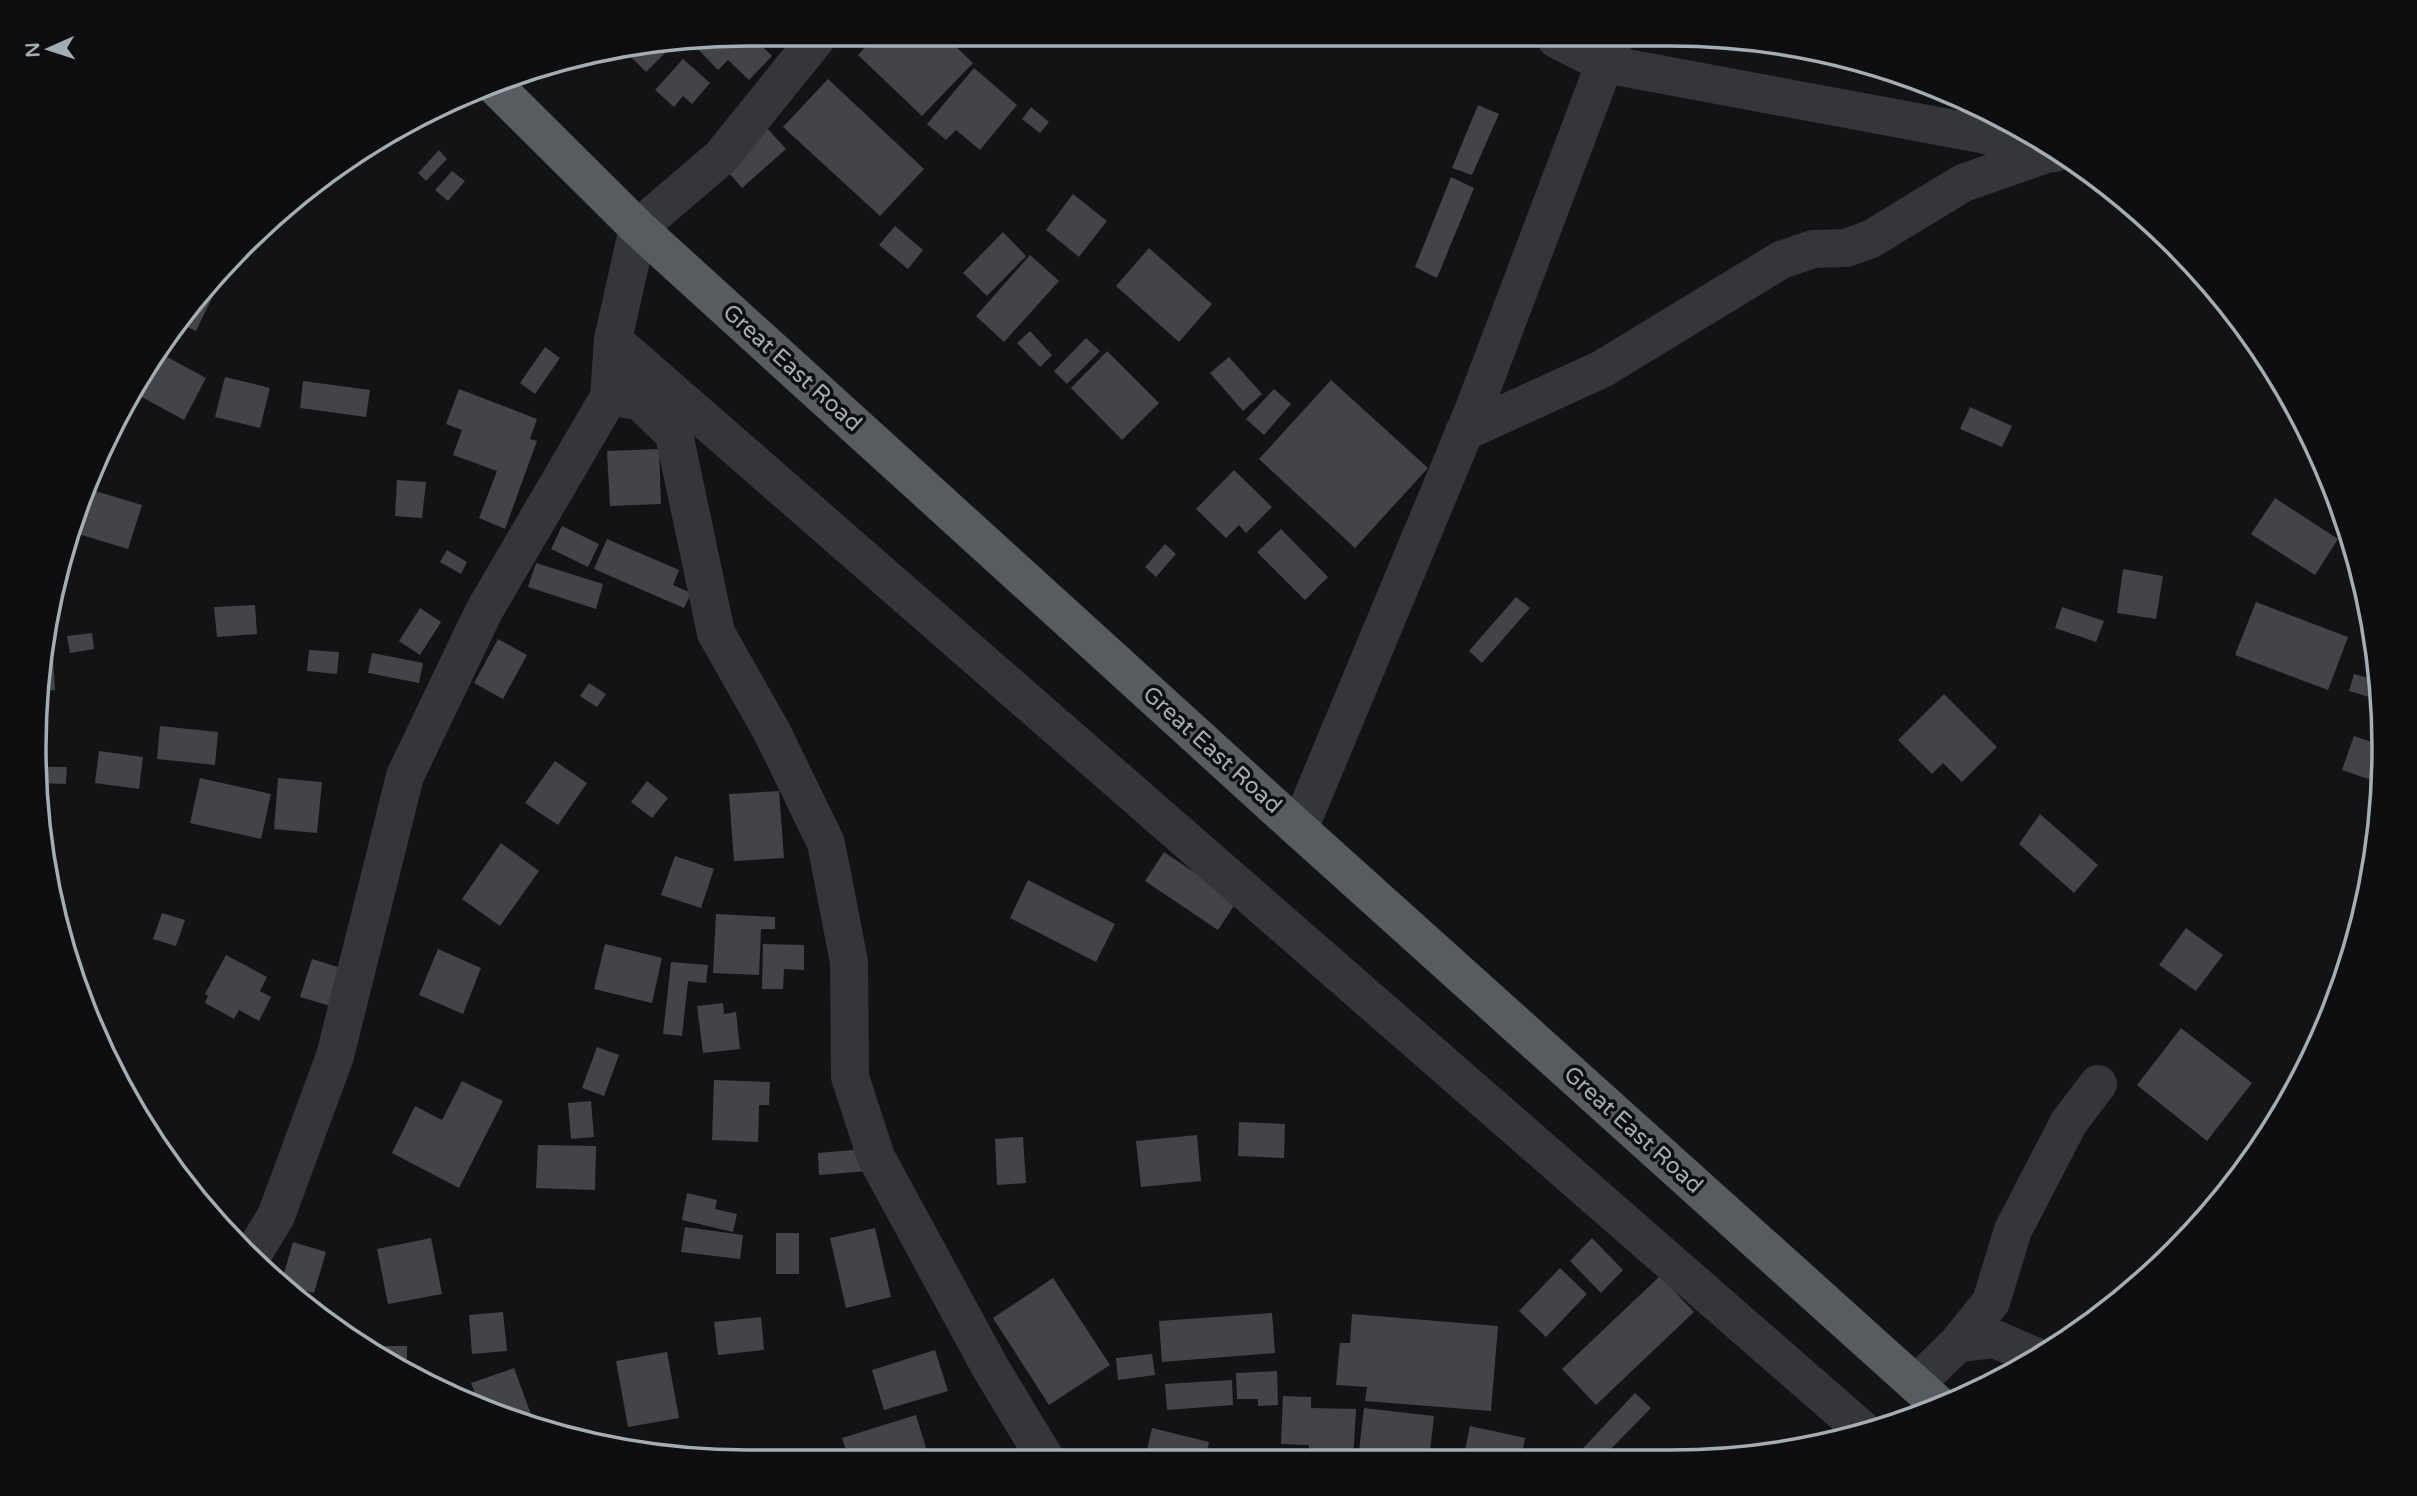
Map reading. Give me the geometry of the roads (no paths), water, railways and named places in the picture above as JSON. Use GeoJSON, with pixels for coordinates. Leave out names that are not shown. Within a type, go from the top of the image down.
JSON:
{"type":"FeatureCollection","features":[{"type":"Feature","properties":{"kind":"highway","name":"Great East Road"},"geometry":{"type":"LineString","coordinates":[[500,91],[638,228],[1299,830],[1928,1395]]}},
{"type":"Feature","properties":{"kind":"street"},"geometry":{"type":"LineString","coordinates":[[256,1249],[276,1216],[335,1056],[405,776],[484,611],[609,397],[613,340],[638,228],[721,157],[810,46]]}},
{"type":"Feature","properties":{"kind":"street"},"geometry":{"type":"LineString","coordinates":[[1585,46],[2030,146]]}},
{"type":"Feature","properties":{"kind":"street"},"geometry":{"type":"LineString","coordinates":[[1299,830],[1464,432],[1609,52]]}},
{"type":"Feature","properties":{"kind":"street"},"geometry":{"type":"LineString","coordinates":[[1464,432],[1602,369],[1781,260],[1813,249],[1846,248],[1871,239],[1963,183],[2045,155]]}},
{"type":"Feature","properties":{"kind":"street"},"geometry":{"type":"LineString","coordinates":[[613,340],[1857,1425]]}},
{"type":"Feature","properties":{"kind":"street"},"geometry":{"type":"LineString","coordinates":[[609,397],[639,401],[674,434],[716,633],[772,732],[827,843],[849,962],[850,1077],[876,1157],[990,1367],[1040,1450]]}},
{"type":"Feature","properties":{"kind":"street"},"geometry":{"type":"LineString","coordinates":[[1928,1395],[1958,1343],[1991,1302],[2013,1230],[2069,1122],[2098,1084]]}},
{"type":"Feature","properties":{"kind":"street"},"geometry":{"type":"LineString","coordinates":[[1958,1343],[1995,1339],[2026,1352]]}}]}
